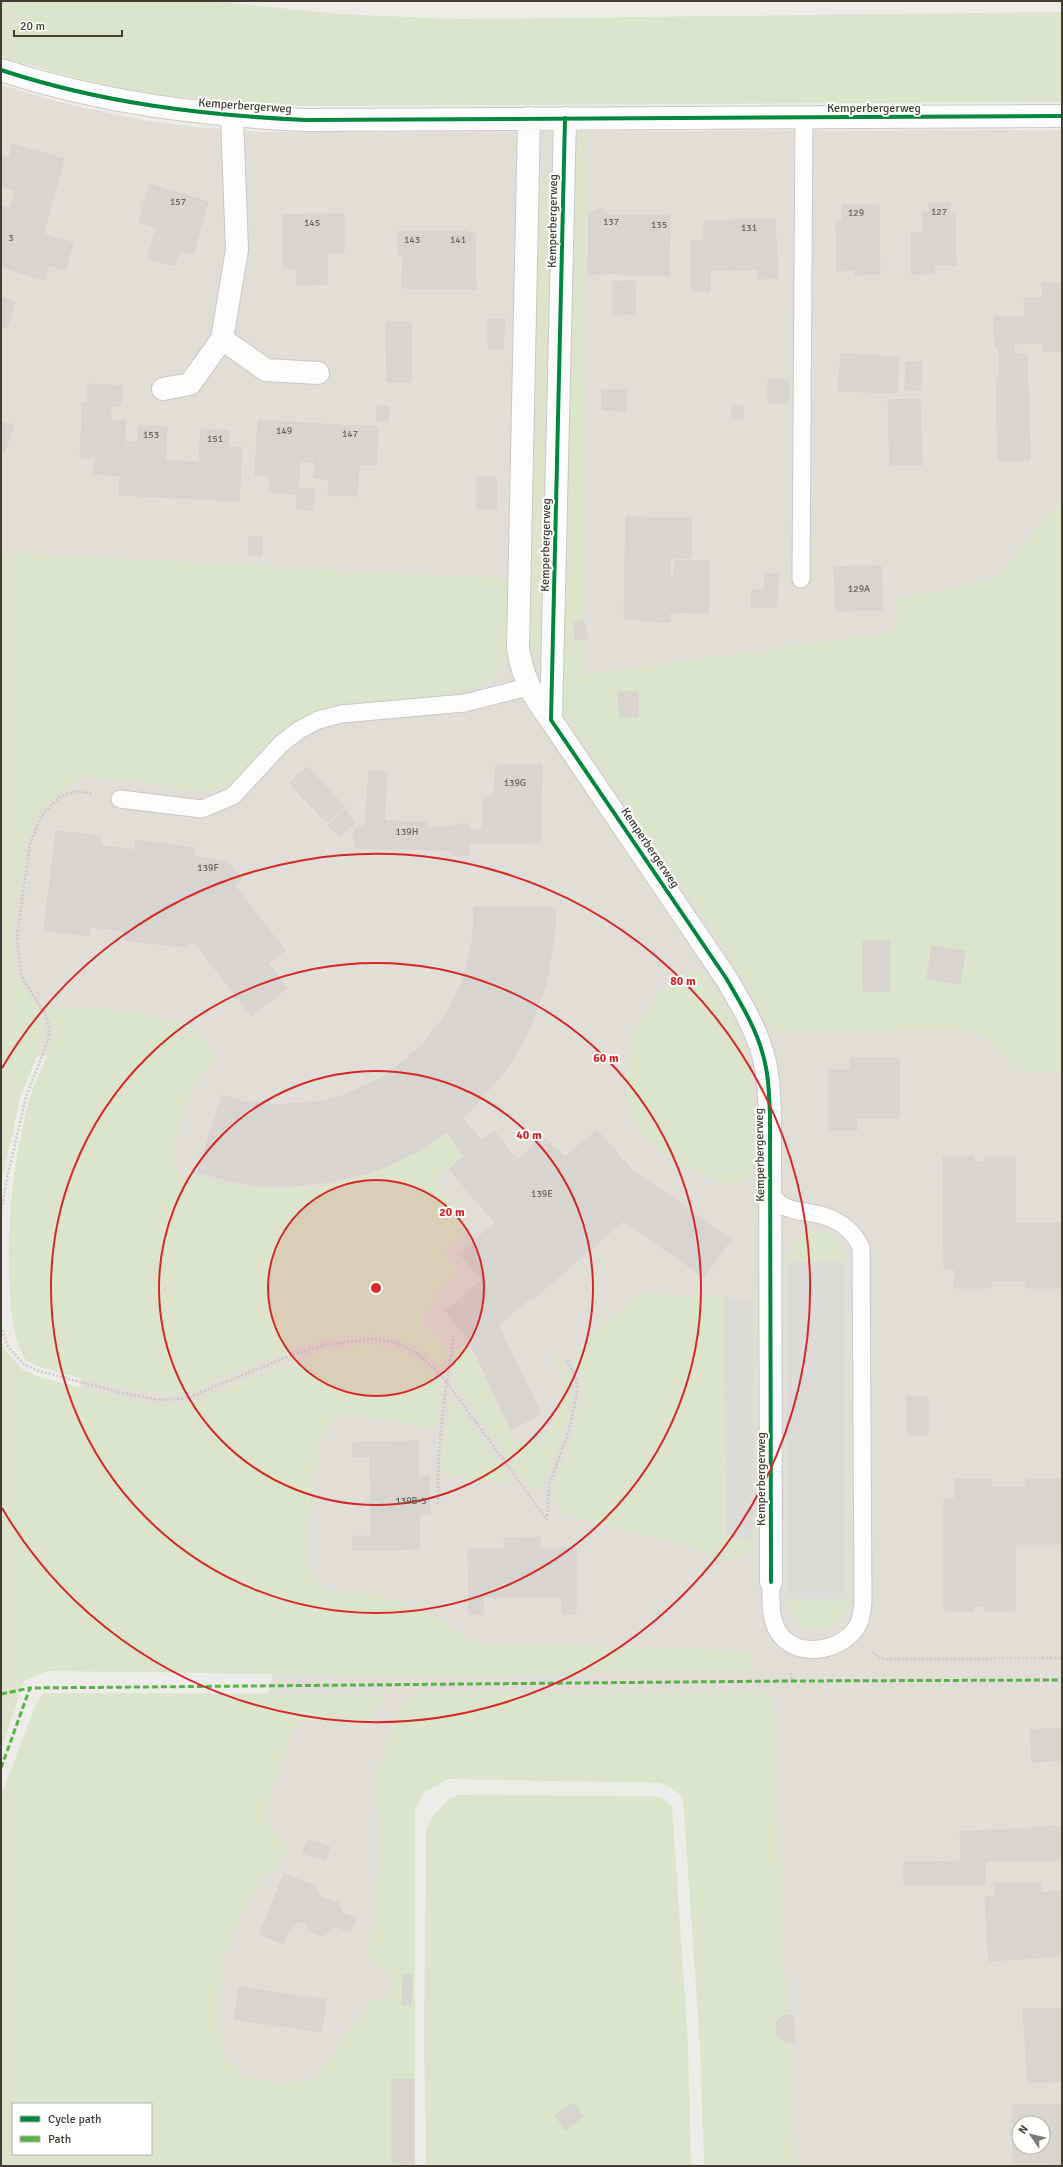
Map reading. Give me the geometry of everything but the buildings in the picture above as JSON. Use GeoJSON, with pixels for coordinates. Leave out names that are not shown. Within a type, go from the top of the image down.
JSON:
{"type":"FeatureCollection","features":[{"type":"Feature","properties":{"kind":"street","name":"Kemperbergerweg"},"geometry":{"type":"LineString","coordinates":[[1,70],[79,92],[148,106],[232,116],[305,120],[1062,116]]}},
{"type":"Feature","properties":{"kind":"street","name":"Kemperbergerweg"},"geometry":{"type":"LineString","coordinates":[[163,389],[190,384],[222,339],[237,250],[232,116]]}},
{"type":"Feature","properties":{"kind":"street","name":"Kemperbergerweg"},"geometry":{"type":"LineString","coordinates":[[529,118],[518,648],[521,668],[528,687],[726,978],[755,1032],[763,1055],[768,1085],[771,1194],[771,1582]]}},
{"type":"Feature","properties":{"kind":"street","name":"Kemperbergerweg"},"geometry":{"type":"LineString","coordinates":[[551,720],[565,118]]}},
{"type":"Feature","properties":{"kind":"street"},"geometry":{"type":"LineString","coordinates":[[222,339],[266,370],[318,373]]}},
{"type":"Feature","properties":{"kind":"street"},"geometry":{"type":"LineString","coordinates":[[528,687],[552,688]]}},
{"type":"Feature","properties":{"kind":"lane"},"geometry":{"type":"LineString","coordinates":[[801,579],[804,118]]}},
{"type":"Feature","properties":{"kind":"lane"},"geometry":{"type":"LineString","coordinates":[[120,799],[202,809],[233,796],[281,744],[299,730],[318,720],[341,714],[465,703],[528,687]]}},
{"type":"Feature","properties":{"kind":"lane","name":"Kemperbergerweg"},"geometry":{"type":"LineString","coordinates":[[771,1194],[781,1205],[796,1211],[812,1212],[838,1221],[855,1234],[861,1247],[863,1601],[859,1624],[852,1633],[837,1645],[819,1649],[799,1647],[790,1643],[784,1639],[775,1625],[772,1615],[771,1582]]}},
{"type":"Feature","properties":{"kind":"path"},"geometry":{"type":"LineString","coordinates":[[1,1213],[7,1178],[26,1097],[48,1040],[49,1027],[45,1014],[21,976],[17,937],[30,844],[42,814],[60,797],[76,791],[120,799]]}},
{"type":"Feature","properties":{"kind":"path"},"geometry":{"type":"LineString","coordinates":[[1,1326],[8,1348],[24,1364],[40,1372],[118,1392],[160,1400],[188,1398],[289,1356],[325,1345],[370,1339],[394,1342],[419,1354],[446,1382],[547,1520],[549,1486],[569,1430],[577,1393],[576,1378],[567,1359]]}},
{"type":"Feature","properties":{"kind":"path"},"geometry":{"type":"LineString","coordinates":[[438,1504],[437,1466],[446,1382],[454,1338]]}},
{"type":"Feature","properties":{"kind":"path"},"geometry":{"type":"LineString","coordinates":[[852,1633],[880,1659],[1062,1658]]}},
{"type":"Feature","properties":{"kind":"shaded area"},"geometry":{"type":"Polygon","coordinates":[[[1,85],[71,105],[143,120],[193,127],[262,132],[1062,130],[1062,2166],[775,2166],[761,1710],[415,1715],[393,2007],[298,2152],[163,2094],[275,1667],[78,1492],[89,1050],[1,1061],[1,85]]]}},
{"type":"Feature","properties":{"kind":"shaded area"},"geometry":{"type":"Polygon","coordinates":[[[786,1262],[846,1262],[846,1599],[786,1599],[786,1262]]]}},
{"type":"Feature","properties":{"kind":"shaded area"},"geometry":{"type":"Polygon","coordinates":[[[725,1298],[753,1299],[753,1539],[726,1538],[725,1298]]]}},
{"type":"Feature","properties":{"kind":"green space"},"geometry":{"type":"Polygon","coordinates":[[[1,1],[210,1],[339,14],[456,19],[1062,12],[1062,102],[304,106],[207,100],[130,90],[75,78],[1,57],[1,1]]]}},
{"type":"Feature","properties":{"kind":"green space"},"geometry":{"type":"Polygon","coordinates":[[[582,132],[588,132],[581,675],[892,632],[898,598],[993,580],[1062,499],[1062,1071],[1026,1071],[1013,1063],[981,1035],[962,1030],[779,1032],[770,1029],[736,966],[564,713],[562,701],[575,142],[582,132]]]}},
{"type":"Feature","properties":{"kind":"green space"},"geometry":{"type":"Polygon","coordinates":[[[542,179],[549,179],[553,184],[543,643],[537,651],[534,652],[529,645],[538,182],[542,179]]]}},
{"type":"Feature","properties":{"kind":"green space"},"geometry":{"type":"Polygon","coordinates":[[[1,552],[511,579],[511,633],[505,660],[499,671],[490,681],[478,688],[440,696],[354,703],[321,710],[303,718],[279,733],[232,781],[217,790],[210,792],[194,792],[157,784],[79,777],[39,811],[26,842],[12,937],[16,976],[41,1015],[44,1026],[44,1039],[21,1095],[1,1183],[1,552]]]}},
{"type":"Feature","properties":{"kind":"green space"},"geometry":{"type":"Polygon","coordinates":[[[698,970],[704,972],[736,1027],[751,1072],[754,1097],[756,1146],[755,1161],[750,1173],[745,1179],[735,1183],[721,1182],[704,1176],[671,1157],[644,1135],[637,1126],[631,1114],[629,1105],[626,1077],[627,1063],[629,1049],[638,1023],[645,1011],[664,990],[698,970]]]}},
{"type":"Feature","properties":{"kind":"green space"},"geometry":{"type":"Polygon","coordinates":[[[45,1006],[119,1010],[185,1022],[203,1037],[212,1049],[215,1061],[210,1069],[201,1071],[182,1113],[175,1159],[182,1181],[196,1175],[209,1180],[244,1187],[271,1189],[324,1185],[375,1173],[400,1162],[423,1149],[446,1133],[463,1155],[433,1183],[471,1226],[442,1252],[458,1271],[433,1295],[438,1300],[421,1318],[446,1348],[444,1368],[440,1369],[428,1355],[420,1349],[399,1339],[375,1335],[351,1335],[301,1347],[277,1355],[197,1389],[185,1393],[175,1394],[144,1392],[124,1388],[52,1371],[26,1360],[18,1343],[12,1318],[9,1256],[10,1223],[12,1191],[25,1113],[51,1041],[52,1029],[50,1018],[45,1006]]]}},
{"type":"Feature","properties":{"kind":"green space"},"geometry":{"type":"Polygon","coordinates":[[[813,1230],[827,1233],[836,1239],[843,1249],[846,1262],[786,1262],[789,1250],[794,1241],[807,1232],[813,1230]]]}},
{"type":"Feature","properties":{"kind":"green space"},"geometry":{"type":"Polygon","coordinates":[[[644,1293],[725,1298],[726,1538],[753,1539],[753,1552],[728,1562],[685,1545],[565,1514],[557,1502],[554,1488],[573,1433],[582,1395],[581,1377],[573,1360],[581,1345],[634,1297],[644,1293]]]}},
{"type":"Feature","properties":{"kind":"green space"},"geometry":{"type":"Polygon","coordinates":[[[1,1340],[5,1350],[22,1369],[39,1377],[117,1397],[160,1405],[189,1404],[250,1378],[327,1350],[369,1344],[392,1347],[416,1358],[441,1384],[436,1431],[417,1427],[407,1422],[341,1415],[332,1419],[324,1431],[321,1445],[310,1501],[307,1540],[307,1556],[310,1572],[326,1591],[377,1593],[431,1615],[474,1642],[751,1651],[753,1671],[428,1676],[49,1671],[24,1681],[1,1750],[1,1340]]]}},
{"type":"Feature","properties":{"kind":"green space"},"geometry":{"type":"Polygon","coordinates":[[[468,1344],[515,1443],[534,1442],[540,1440],[546,1436],[551,1429],[559,1410],[564,1391],[563,1375],[552,1360],[553,1355],[555,1354],[558,1357],[567,1370],[571,1381],[572,1391],[570,1404],[557,1450],[542,1487],[534,1489],[529,1487],[455,1384],[452,1376],[456,1351],[468,1344]]]}},
{"type":"Feature","properties":{"kind":"green space"},"geometry":{"type":"Polygon","coordinates":[[[454,1401],[513,1482],[512,1484],[449,1475],[444,1472],[441,1467],[449,1402],[454,1401]]]}},
{"type":"Feature","properties":{"kind":"green space"},"geometry":{"type":"Polygon","coordinates":[[[786,1599],[846,1599],[845,1611],[839,1621],[830,1627],[819,1629],[808,1628],[797,1623],[790,1613],[786,1599]]]}},
{"type":"Feature","properties":{"kind":"green space"},"geometry":{"type":"Polygon","coordinates":[[[772,1691],[796,2166],[704,2166],[700,2046],[683,1798],[671,1788],[660,1783],[448,1779],[425,1792],[415,1809],[415,2166],[1,2166],[1,1796],[36,1704],[44,1693],[389,1694],[375,1714],[364,1725],[304,1720],[293,1731],[268,1805],[268,1821],[286,1845],[285,1854],[275,1871],[262,1878],[238,1923],[222,1964],[219,2017],[223,2055],[243,2074],[281,2085],[314,2078],[334,2054],[343,2035],[371,2002],[390,1996],[390,1972],[374,1966],[369,1956],[380,1862],[377,1773],[392,1720],[411,1693],[772,1691]]]}},
{"type":"Feature","properties":{"kind":"green space"},"geometry":{"type":"Polygon","coordinates":[[[457,1795],[658,1796],[672,1806],[688,2043],[691,2166],[426,2166],[424,2037],[426,1829],[439,1809],[457,1795]]]}},
{"type":"Feature","properties":{"kind":"marked path"},"geometry":{"type":"LineString","coordinates":[[1,1768],[30,1688],[1062,1680]]}},
{"type":"Feature","properties":{"kind":"marked path"},"geometry":{"type":"LineString","coordinates":[[1,1694],[30,1688]]}},
{"type":"Feature","properties":{"kind":"cycle path"},"geometry":{"type":"LineString","coordinates":[[1,70],[76,91],[152,106],[228,115],[305,120],[1062,116]]}},
{"type":"Feature","properties":{"kind":"cycle path"},"geometry":{"type":"LineString","coordinates":[[565,118],[551,720],[726,978],[752,1025],[765,1063],[770,1116],[771,1582]]}}]}
